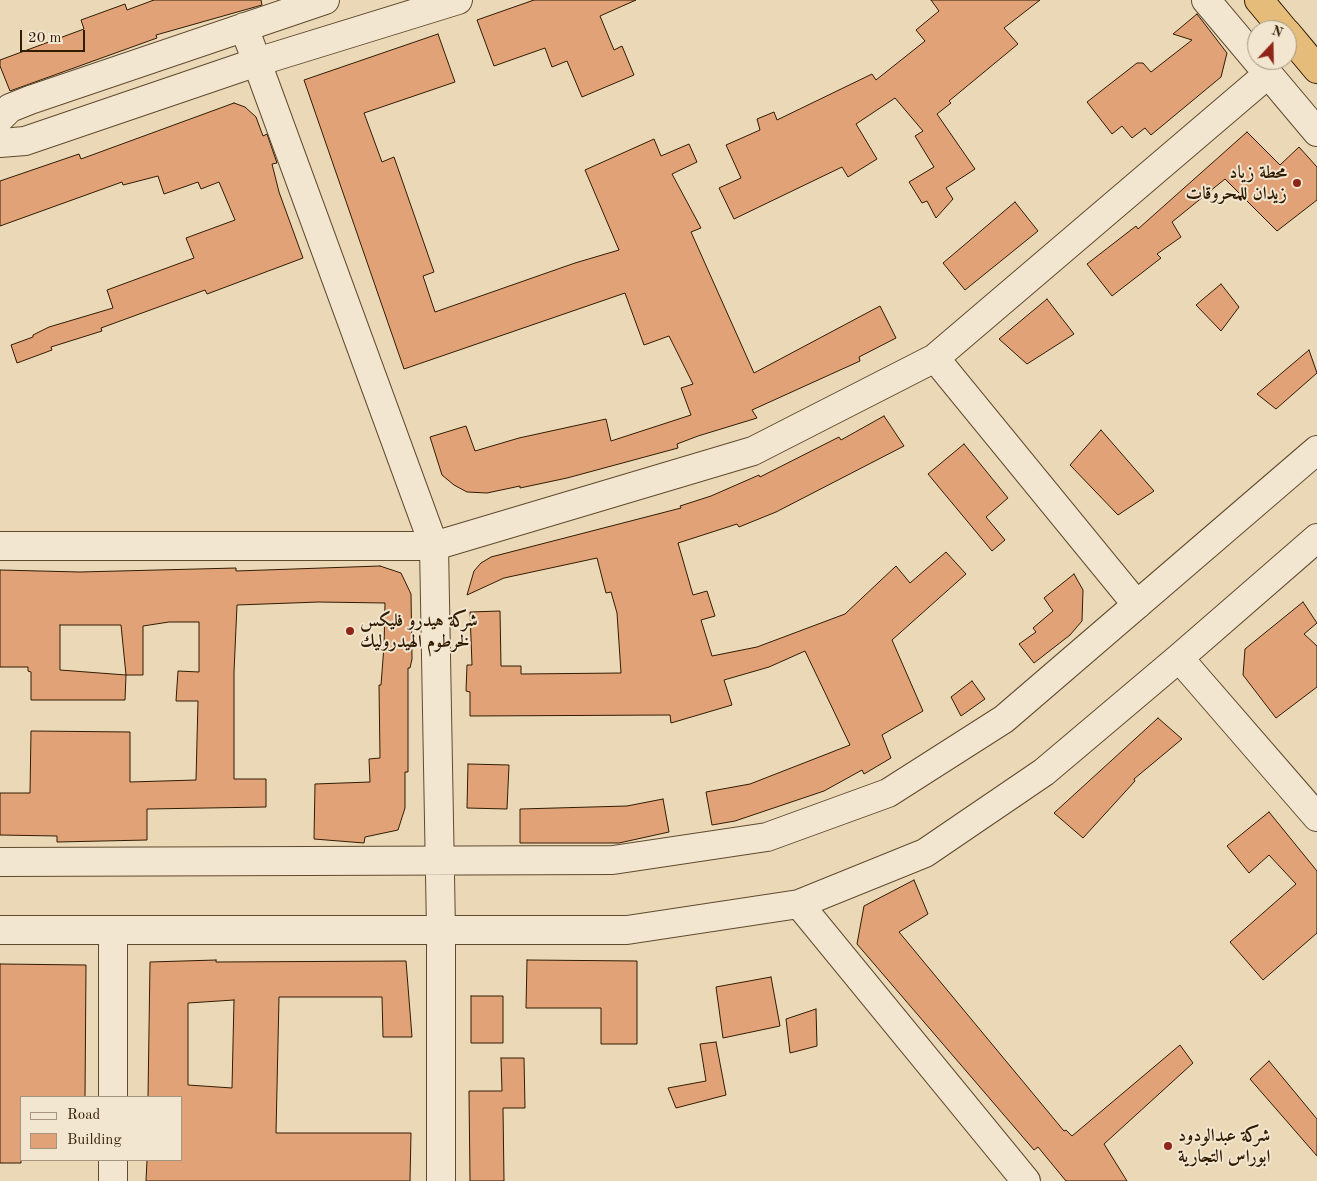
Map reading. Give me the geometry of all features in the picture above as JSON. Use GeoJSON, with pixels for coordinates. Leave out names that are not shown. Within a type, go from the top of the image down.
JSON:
{"type":"FeatureCollection","features":[{"type":"Feature","properties":{"kind":"highway"},"geometry":{"type":"LineString","coordinates":[[1259,0],[1276,20]]}},
{"type":"Feature","properties":{"kind":"highway"},"geometry":{"type":"LineString","coordinates":[[1297,45],[1317,69]]}},
{"type":"Feature","properties":{"kind":"street"},"geometry":{"type":"LineString","coordinates":[[0,118],[10,108],[30,100],[325,0]]}},
{"type":"Feature","properties":{"kind":"street"},"geometry":{"type":"LineString","coordinates":[[0,144],[25,141],[257,62],[458,0]]}},
{"type":"Feature","properties":{"kind":"street"},"geometry":{"type":"LineString","coordinates":[[1206,0],[1317,132]]}},
{"type":"Feature","properties":{"kind":"street"},"geometry":{"type":"LineString","coordinates":[[244,28],[434,546],[441,930],[441,1181]]}},
{"type":"Feature","properties":{"kind":"street"},"geometry":{"type":"LineString","coordinates":[[0,546],[434,546],[752,451],[935,358],[1268,74]]}},
{"type":"Feature","properties":{"kind":"street"},"geometry":{"type":"LineString","coordinates":[[935,358],[1137,605]]}},
{"type":"Feature","properties":{"kind":"street"},"geometry":{"type":"LineString","coordinates":[[0,862],[613,860],[767,837],[888,793],[1004,719],[1317,450]]}},
{"type":"Feature","properties":{"kind":"street"},"geometry":{"type":"LineString","coordinates":[[0,930],[627,930],[799,904],[924,853],[1044,772],[1180,658],[1317,538]]}},
{"type":"Feature","properties":{"kind":"street"},"geometry":{"type":"LineString","coordinates":[[1180,658],[1317,817]]}},
{"type":"Feature","properties":{"kind":"street"},"geometry":{"type":"LineString","coordinates":[[799,904],[1026,1181]]}},
{"type":"Feature","properties":{"kind":"street"},"geometry":{"type":"LineString","coordinates":[[113,930],[113,1096]]}},
{"type":"Feature","properties":{"kind":"street"},"geometry":{"type":"LineString","coordinates":[[113,1161],[113,1181]]}},
{"type":"Feature","properties":{"kind":"building"},"geometry":{"type":"Polygon","coordinates":[[[154,0],[261,0],[262,5],[156,35],[157,38],[10,91],[0,66],[0,60],[84,29],[81,20],[125,4],[127,10],[154,0]]]}},
{"type":"Feature","properties":{"kind":"building"},"geometry":{"type":"Polygon","coordinates":[[[534,0],[636,0],[600,16],[614,50],[622,46],[634,75],[582,97],[567,61],[552,67],[545,48],[494,66],[477,20],[534,0]]]}},
{"type":"Feature","properties":{"kind":"building"},"geometry":{"type":"Polygon","coordinates":[[[931,0],[1040,0],[1004,28],[1018,44],[949,101],[951,103],[937,114],[975,169],[946,188],[953,199],[936,218],[927,201],[922,203],[909,182],[934,167],[915,136],[923,131],[895,98],[856,124],[877,159],[848,177],[842,167],[734,219],[719,188],[741,178],[726,145],[760,130],[757,119],[774,112],[777,120],[872,74],[876,80],[925,41],[916,30],[939,11],[931,0]]]}},
{"type":"Feature","properties":{"kind":"building"},"geometry":{"type":"Polygon","coordinates":[[[1197,14],[1227,53],[1221,77],[1151,135],[1145,128],[1132,138],[1122,126],[1112,134],[1087,102],[1137,63],[1143,63],[1151,72],[1192,40],[1173,34],[1197,14]]]}},
{"type":"Feature","properties":{"kind":"building"},"geometry":{"type":"Polygon","coordinates":[[[438,34],[455,82],[364,113],[382,162],[394,157],[434,272],[423,276],[435,312],[575,263],[619,250],[585,170],[654,139],[661,156],[689,144],[697,162],[672,174],[701,228],[691,232],[754,373],[880,306],[896,338],[859,357],[860,361],[752,410],[757,418],[698,436],[677,444],[678,448],[567,478],[520,488],[520,486],[487,493],[467,492],[454,485],[442,475],[430,437],[466,426],[475,451],[519,438],[606,419],[611,441],[691,415],[681,388],[693,384],[669,336],[644,345],[625,293],[404,369],[304,80],[438,34]]]}},
{"type":"Feature","properties":{"kind":"building"},"geometry":{"type":"Polygon","coordinates":[[[234,103],[245,107],[256,117],[263,136],[267,134],[277,163],[272,164],[279,192],[303,258],[207,294],[205,290],[101,328],[102,331],[51,347],[52,350],[17,363],[11,345],[33,337],[33,335],[49,327],[113,308],[107,290],[194,258],[186,238],[235,220],[219,182],[201,189],[198,182],[164,194],[158,176],[123,185],[122,182],[0,226],[0,181],[79,154],[81,159],[234,103]]]}},
{"type":"Feature","properties":{"kind":"building"},"geometry":{"type":"Polygon","coordinates":[[[1247,132],[1280,165],[1299,147],[1317,167],[1317,200],[1277,231],[1225,179],[1172,222],[1181,237],[1157,254],[1161,258],[1112,296],[1087,264],[1136,226],[1138,229],[1247,132]]]}},
{"type":"Feature","properties":{"kind":"building"},"geometry":{"type":"Polygon","coordinates":[[[1015,202],[1038,231],[965,290],[943,263],[1015,202]]]}},
{"type":"Feature","properties":{"kind":"building"},"geometry":{"type":"Polygon","coordinates":[[[1221,284],[1239,307],[1221,331],[1196,305],[1221,284]]]}},
{"type":"Feature","properties":{"kind":"building"},"geometry":{"type":"Polygon","coordinates":[[[1047,299],[1074,334],[1027,364],[999,339],[1047,299]]]}},
{"type":"Feature","properties":{"kind":"building"},"geometry":{"type":"Polygon","coordinates":[[[1309,350],[1317,373],[1276,409],[1257,394],[1309,350]]]}},
{"type":"Feature","properties":{"kind":"building"},"geometry":{"type":"Polygon","coordinates":[[[884,416],[904,446],[776,512],[739,527],[737,524],[678,543],[693,595],[707,591],[715,616],[701,620],[712,656],[757,647],[845,614],[896,566],[910,583],[946,552],[966,574],[892,640],[923,711],[882,735],[891,758],[864,774],[862,770],[824,791],[735,821],[712,825],[706,792],[750,784],[850,745],[805,651],[769,667],[724,680],[732,705],[671,723],[670,715],[470,716],[470,692],[466,691],[467,665],[472,665],[470,612],[500,611],[501,666],[521,666],[521,674],[621,673],[617,613],[611,592],[606,593],[597,558],[504,578],[467,595],[474,571],[481,563],[491,557],[681,508],[680,506],[711,496],[759,475],[760,477],[839,437],[841,440],[884,416]]]}},
{"type":"Feature","properties":{"kind":"building"},"geometry":{"type":"Polygon","coordinates":[[[1101,430],[1154,491],[1118,515],[1070,465],[1101,430]]]}},
{"type":"Feature","properties":{"kind":"building"},"geometry":{"type":"Polygon","coordinates":[[[964,444],[1008,498],[986,517],[1005,540],[992,551],[928,474],[964,444]]]}},
{"type":"Feature","properties":{"kind":"building"},"geometry":{"type":"Polygon","coordinates":[[[380,566],[401,573],[411,594],[412,659],[410,668],[408,668],[408,772],[405,772],[405,808],[398,830],[365,837],[364,843],[314,839],[315,784],[370,782],[369,759],[380,758],[379,685],[381,685],[384,646],[385,603],[319,602],[237,605],[234,672],[234,779],[266,779],[266,807],[147,809],[147,840],[57,842],[57,836],[0,835],[0,793],[30,793],[31,731],[130,732],[130,782],[196,780],[198,701],[176,701],[178,671],[199,672],[199,622],[169,622],[143,626],[143,675],[126,675],[125,700],[31,700],[31,672],[28,671],[28,667],[0,667],[0,570],[80,572],[236,568],[236,571],[380,566]],[[60,625],[60,670],[126,675],[121,625],[60,625]]]}},
{"type":"Feature","properties":{"kind":"building"},"geometry":{"type":"Polygon","coordinates":[[[1074,574],[1083,590],[1082,621],[1070,635],[1034,663],[1019,644],[1036,632],[1033,628],[1053,611],[1044,598],[1074,574]]]}},
{"type":"Feature","properties":{"kind":"building"},"geometry":{"type":"Polygon","coordinates":[[[1303,602],[1317,623],[1304,634],[1317,646],[1317,687],[1276,718],[1243,675],[1245,649],[1303,602]]]}},
{"type":"Feature","properties":{"kind":"building"},"geometry":{"type":"Polygon","coordinates":[[[972,681],[985,699],[961,716],[951,697],[972,681]]]}},
{"type":"Feature","properties":{"kind":"building"},"geometry":{"type":"Polygon","coordinates":[[[1158,718],[1182,739],[1134,779],[1135,781],[1083,838],[1054,813],[1158,718]]]}},
{"type":"Feature","properties":{"kind":"building"},"geometry":{"type":"Polygon","coordinates":[[[468,764],[509,765],[507,809],[467,808],[468,764]]]}},
{"type":"Feature","properties":{"kind":"building"},"geometry":{"type":"Polygon","coordinates":[[[663,799],[669,832],[619,843],[520,843],[520,809],[627,806],[663,799]]]}},
{"type":"Feature","properties":{"kind":"building"},"geometry":{"type":"Polygon","coordinates":[[[1269,812],[1317,871],[1317,933],[1263,980],[1230,942],[1296,884],[1269,855],[1249,873],[1227,846],[1269,812]]]}},
{"type":"Feature","properties":{"kind":"building"},"geometry":{"type":"Polygon","coordinates":[[[914,880],[928,914],[899,932],[1064,1131],[1066,1130],[1072,1136],[1180,1045],[1193,1063],[1104,1144],[1127,1181],[1066,1181],[1038,1147],[1034,1150],[857,944],[864,906],[914,880]]]}},
{"type":"Feature","properties":{"kind":"building"},"geometry":{"type":"Polygon","coordinates":[[[216,960],[216,962],[406,961],[412,1037],[383,1037],[382,997],[279,997],[276,1133],[411,1133],[410,1181],[146,1181],[147,1161],[182,1161],[182,1096],[148,1096],[150,962],[216,960]],[[234,1000],[188,1003],[188,1085],[232,1088],[234,1000]]]}},
{"type":"Feature","properties":{"kind":"building"},"geometry":{"type":"Polygon","coordinates":[[[527,960],[637,961],[637,1044],[601,1044],[601,1008],[526,1008],[527,960]]]}},
{"type":"Feature","properties":{"kind":"building"},"geometry":{"type":"Polygon","coordinates":[[[0,964],[86,965],[85,1096],[20,1096],[21,1163],[0,1163],[0,964]]]}},
{"type":"Feature","properties":{"kind":"building"},"geometry":{"type":"Polygon","coordinates":[[[771,977],[780,1026],[723,1038],[716,987],[771,977]]]}},
{"type":"Feature","properties":{"kind":"building"},"geometry":{"type":"Polygon","coordinates":[[[471,996],[503,996],[503,1043],[471,1043],[471,996]]]}},
{"type":"Feature","properties":{"kind":"building"},"geometry":{"type":"Polygon","coordinates":[[[816,1009],[817,1046],[790,1053],[786,1019],[816,1009]]]}},
{"type":"Feature","properties":{"kind":"building"},"geometry":{"type":"Polygon","coordinates":[[[716,1042],[726,1095],[676,1108],[668,1088],[706,1081],[700,1044],[716,1042]]]}},
{"type":"Feature","properties":{"kind":"building"},"geometry":{"type":"Polygon","coordinates":[[[501,1058],[524,1058],[525,1108],[503,1108],[504,1181],[470,1181],[469,1091],[502,1091],[501,1058]]]}},
{"type":"Feature","properties":{"kind":"building"},"geometry":{"type":"Polygon","coordinates":[[[1269,1061],[1317,1119],[1317,1156],[1250,1079],[1269,1061]]]}},
{"type":"Feature","properties":{"kind":"place","name":"محطة زياد زيدان للمحروقات"},"geometry":{"type":"Point","coordinates":[1297,183]}},
{"type":"Feature","properties":{"kind":"place","name":"شركة هيدرو فليكس لخرطوم الهيدروليك"},"geometry":{"type":"Point","coordinates":[350,631]}},
{"type":"Feature","properties":{"kind":"place","name":"شركة عبدالودود ابوراس التجارية"},"geometry":{"type":"Point","coordinates":[1168,1146]}}]}
